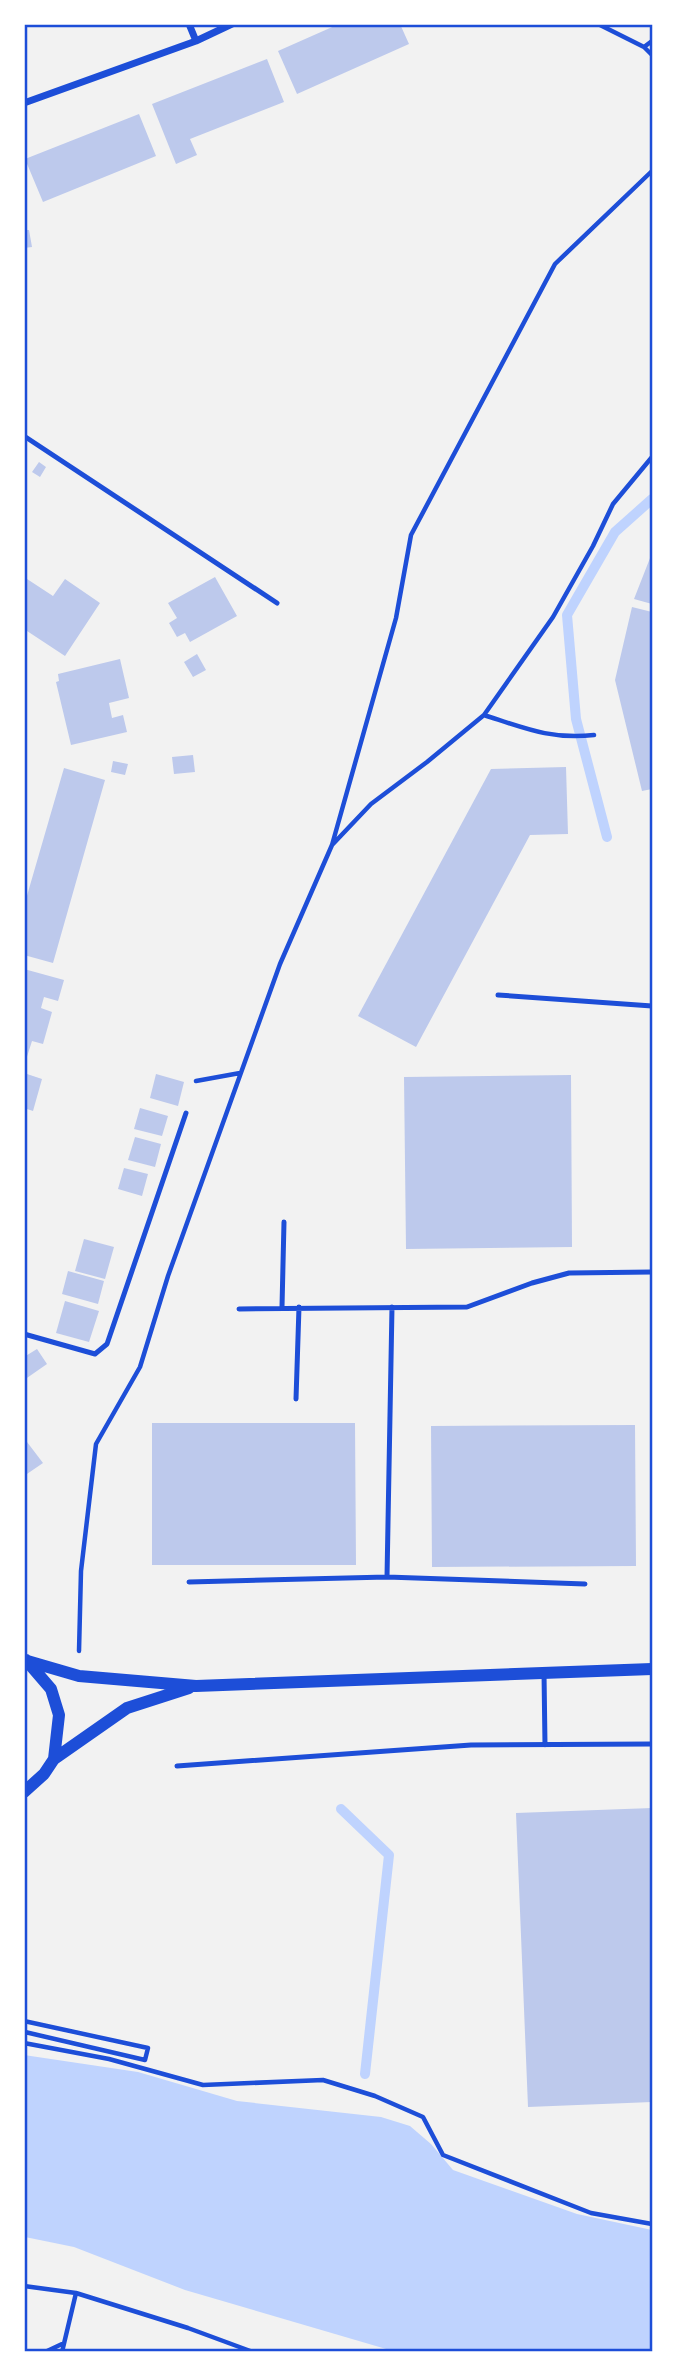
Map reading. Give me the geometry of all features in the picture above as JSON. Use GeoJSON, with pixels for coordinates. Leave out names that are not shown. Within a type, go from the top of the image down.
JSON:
{"type":"FeatureCollection","features":[{"type":"Feature","properties":{"kind":"street"},"geometry":{"type":"LineString","coordinates":[[189,24],[196,41]]}},
{"type":"Feature","properties":{"kind":"street"},"geometry":{"type":"LineString","coordinates":[[24,103],[196,41],[232,24]]}},
{"type":"Feature","properties":{"kind":"street"},"geometry":{"type":"LineString","coordinates":[[25,1660],[79,1676],[197,1686],[653,1669]]}},
{"type":"Feature","properties":{"kind":"street"},"geometry":{"type":"LineString","coordinates":[[25,1660],[51,1689],[59,1716],[54,1759]]}},
{"type":"Feature","properties":{"kind":"street"},"geometry":{"type":"LineString","coordinates":[[24,1792],[44,1774],[54,1759],[127,1708],[197,1686]]}},
{"type":"Feature","properties":{"kind":"lane"},"geometry":{"type":"LineString","coordinates":[[24,436],[277,603]]}},
{"type":"Feature","properties":{"kind":"lane"},"geometry":{"type":"LineString","coordinates":[[498,995],[653,1006]]}},
{"type":"Feature","properties":{"kind":"lane"},"geometry":{"type":"LineString","coordinates":[[24,1334],[94,1354],[107,1344],[186,1113]]}},
{"type":"Feature","properties":{"kind":"lane"},"geometry":{"type":"LineString","coordinates":[[282,1307],[284,1222]]}},
{"type":"Feature","properties":{"kind":"lane"},"geometry":{"type":"LineString","coordinates":[[239,1309],[467,1307],[532,1283],[569,1273],[653,1272]]}},
{"type":"Feature","properties":{"kind":"lane"},"geometry":{"type":"LineString","coordinates":[[296,1399],[299,1307]]}},
{"type":"Feature","properties":{"kind":"lane"},"geometry":{"type":"LineString","coordinates":[[387,1577],[392,1307]]}},
{"type":"Feature","properties":{"kind":"lane"},"geometry":{"type":"LineString","coordinates":[[190,1582],[387,1577],[585,1584]]}},
{"type":"Feature","properties":{"kind":"lane"},"geometry":{"type":"LineString","coordinates":[[544,1673],[545,1745]]}},
{"type":"Feature","properties":{"kind":"lane"},"geometry":{"type":"LineString","coordinates":[[177,1766],[471,1745],[653,1744]]}},
{"type":"Feature","properties":{"kind":"path"},"geometry":{"type":"LineString","coordinates":[[598,24],[644,47],[653,55]]}},
{"type":"Feature","properties":{"kind":"path"},"geometry":{"type":"LineString","coordinates":[[644,47],[653,41]]}},
{"type":"Feature","properties":{"kind":"path"},"geometry":{"type":"LineString","coordinates":[[79,1676],[81,1571],[96,1444],[140,1367],[168,1276],[280,964],[332,845],[396,618],[411,535],[555,264],[653,171]]}},
{"type":"Feature","properties":{"kind":"path"},"geometry":{"type":"LineString","coordinates":[[332,845],[371,804],[484,715],[553,617],[613,504],[653,457]]}},
{"type":"Feature","properties":{"kind":"path"},"geometry":{"type":"LineString","coordinates":[[484,715],[537,733],[569,738],[594,735]]}},
{"type":"Feature","properties":{"kind":"path"},"geometry":{"type":"LineString","coordinates":[[196,1081],[241,1073]]}},
{"type":"Feature","properties":{"kind":"path"},"geometry":{"type":"LineString","coordinates":[[24,2021],[148,2048],[145,2060],[25,2032],[24,2045],[109,2059],[203,2085],[323,2080],[375,2096],[423,2117],[443,2155],[591,2213],[653,2224]]}},
{"type":"Feature","properties":{"kind":"path"},"geometry":{"type":"LineString","coordinates":[[24,2286],[76,2293],[253,2351]]}},
{"type":"Feature","properties":{"kind":"path"},"geometry":{"type":"LineString","coordinates":[[62,2351],[76,2293]]}},
{"type":"Feature","properties":{"kind":"path"},"geometry":{"type":"LineString","coordinates":[[46,2351],[62,2343]]}},
{"type":"Feature","properties":{"kind":"water"},"geometry":{"type":"Polygon","coordinates":[[[24,2055],[138,2072],[237,2101],[381,2117],[410,2126],[431,2144],[453,2170],[577,2214],[652,2230],[652,2351],[393,2351],[185,2290],[74,2247],[25,2237],[24,2055]]]}},
{"type":"Feature","properties":{"kind":"building"},"geometry":{"type":"Polygon","coordinates":[[[339,24],[400,24],[409,44],[297,94],[278,51],[339,24]]]}},
{"type":"Feature","properties":{"kind":"building"},"geometry":{"type":"Polygon","coordinates":[[[267,59],[284,102],[190,139],[197,155],[176,164],[152,104],[267,59]]]}},
{"type":"Feature","properties":{"kind":"building"},"geometry":{"type":"Polygon","coordinates":[[[139,114],[156,156],[43,202],[25,159],[139,114]]]}},
{"type":"Feature","properties":{"kind":"building"},"geometry":{"type":"Polygon","coordinates":[[[24,230],[29,230],[32,247],[24,248],[24,230]]]}},
{"type":"Feature","properties":{"kind":"building"},"geometry":{"type":"Polygon","coordinates":[[[39,462],[46,467],[40,477],[32,472],[39,462]]]}},
{"type":"Feature","properties":{"kind":"building"},"geometry":{"type":"Polygon","coordinates":[[[652,553],[652,604],[634,599],[652,553]]]}},
{"type":"Feature","properties":{"kind":"building"},"geometry":{"type":"Polygon","coordinates":[[[24,577],[53,596],[65,579],[100,603],[65,656],[24,629],[24,577]]]}},
{"type":"Feature","properties":{"kind":"building"},"geometry":{"type":"Polygon","coordinates":[[[215,577],[237,616],[190,642],[185,633],[177,637],[169,623],[177,618],[168,603],[215,577]]]}},
{"type":"Feature","properties":{"kind":"building"},"geometry":{"type":"Polygon","coordinates":[[[632,607],[652,612],[652,789],[642,791],[615,680],[632,607]]]}},
{"type":"Feature","properties":{"kind":"building"},"geometry":{"type":"Polygon","coordinates":[[[197,654],[206,670],[193,677],[184,662],[197,654]]]}},
{"type":"Feature","properties":{"kind":"building"},"geometry":{"type":"Polygon","coordinates":[[[120,659],[129,698],[109,703],[112,718],[123,715],[127,732],[71,745],[56,682],[59,681],[58,674],[120,659]]]}},
{"type":"Feature","properties":{"kind":"building"},"geometry":{"type":"Polygon","coordinates":[[[193,755],[195,772],[174,774],[172,757],[193,755]]]}},
{"type":"Feature","properties":{"kind":"building"},"geometry":{"type":"Polygon","coordinates":[[[113,761],[128,764],[125,775],[111,772],[113,761]]]}},
{"type":"Feature","properties":{"kind":"building"},"geometry":{"type":"Polygon","coordinates":[[[566,767],[568,834],[530,835],[416,1047],[358,1016],[491,769],[566,767]]]}},
{"type":"Feature","properties":{"kind":"building"},"geometry":{"type":"Polygon","coordinates":[[[64,768],[105,780],[53,963],[24,955],[24,906],[64,768]]]}},
{"type":"Feature","properties":{"kind":"building"},"geometry":{"type":"Polygon","coordinates":[[[24,969],[64,980],[58,1001],[44,997],[41,1008],[52,1012],[43,1044],[32,1041],[25,1063],[24,969]]]}},
{"type":"Feature","properties":{"kind":"building"},"geometry":{"type":"Polygon","coordinates":[[[24,1073],[42,1079],[33,1111],[24,1108],[24,1073]]]}},
{"type":"Feature","properties":{"kind":"building"},"geometry":{"type":"Polygon","coordinates":[[[156,1074],[184,1082],[178,1106],[150,1098],[156,1074]]]}},
{"type":"Feature","properties":{"kind":"building"},"geometry":{"type":"Polygon","coordinates":[[[571,1075],[572,1247],[406,1249],[404,1077],[571,1075]]]}},
{"type":"Feature","properties":{"kind":"building"},"geometry":{"type":"Polygon","coordinates":[[[140,1108],[168,1116],[162,1136],[134,1129],[140,1108]]]}},
{"type":"Feature","properties":{"kind":"building"},"geometry":{"type":"Polygon","coordinates":[[[135,1137],[161,1144],[155,1167],[128,1160],[135,1137]]]}},
{"type":"Feature","properties":{"kind":"building"},"geometry":{"type":"Polygon","coordinates":[[[124,1168],[148,1174],[142,1196],[118,1189],[124,1168]]]}},
{"type":"Feature","properties":{"kind":"building"},"geometry":{"type":"Polygon","coordinates":[[[84,1239],[114,1247],[105,1279],[75,1271],[84,1239]]]}},
{"type":"Feature","properties":{"kind":"building"},"geometry":{"type":"Polygon","coordinates":[[[68,1271],[104,1281],[98,1304],[62,1294],[68,1271]]]}},
{"type":"Feature","properties":{"kind":"building"},"geometry":{"type":"Polygon","coordinates":[[[65,1301],[99,1311],[89,1342],[56,1333],[65,1301]]]}},
{"type":"Feature","properties":{"kind":"building"},"geometry":{"type":"Polygon","coordinates":[[[37,1349],[47,1364],[24,1380],[24,1357],[37,1349]]]}},
{"type":"Feature","properties":{"kind":"building"},"geometry":{"type":"Polygon","coordinates":[[[152,1423],[355,1423],[356,1565],[152,1565],[152,1423]]]}},
{"type":"Feature","properties":{"kind":"building"},"geometry":{"type":"Polygon","coordinates":[[[635,1425],[636,1566],[432,1567],[431,1426],[635,1425]]]}},
{"type":"Feature","properties":{"kind":"building"},"geometry":{"type":"Polygon","coordinates":[[[24,1438],[43,1463],[24,1476],[24,1438]]]}},
{"type":"Feature","properties":{"kind":"building"},"geometry":{"type":"Polygon","coordinates":[[[652,1808],[652,2102],[528,2107],[516,1813],[652,1808]]]}},
{"type":"Feature","properties":{"kind":"waterway"},"geometry":{"type":"LineString","coordinates":[[607,837],[576,719],[567,615],[615,532],[652,499]]}},
{"type":"Feature","properties":{"kind":"waterway"},"geometry":{"type":"LineString","coordinates":[[341,1809],[389,1855],[365,2074]]}}]}
